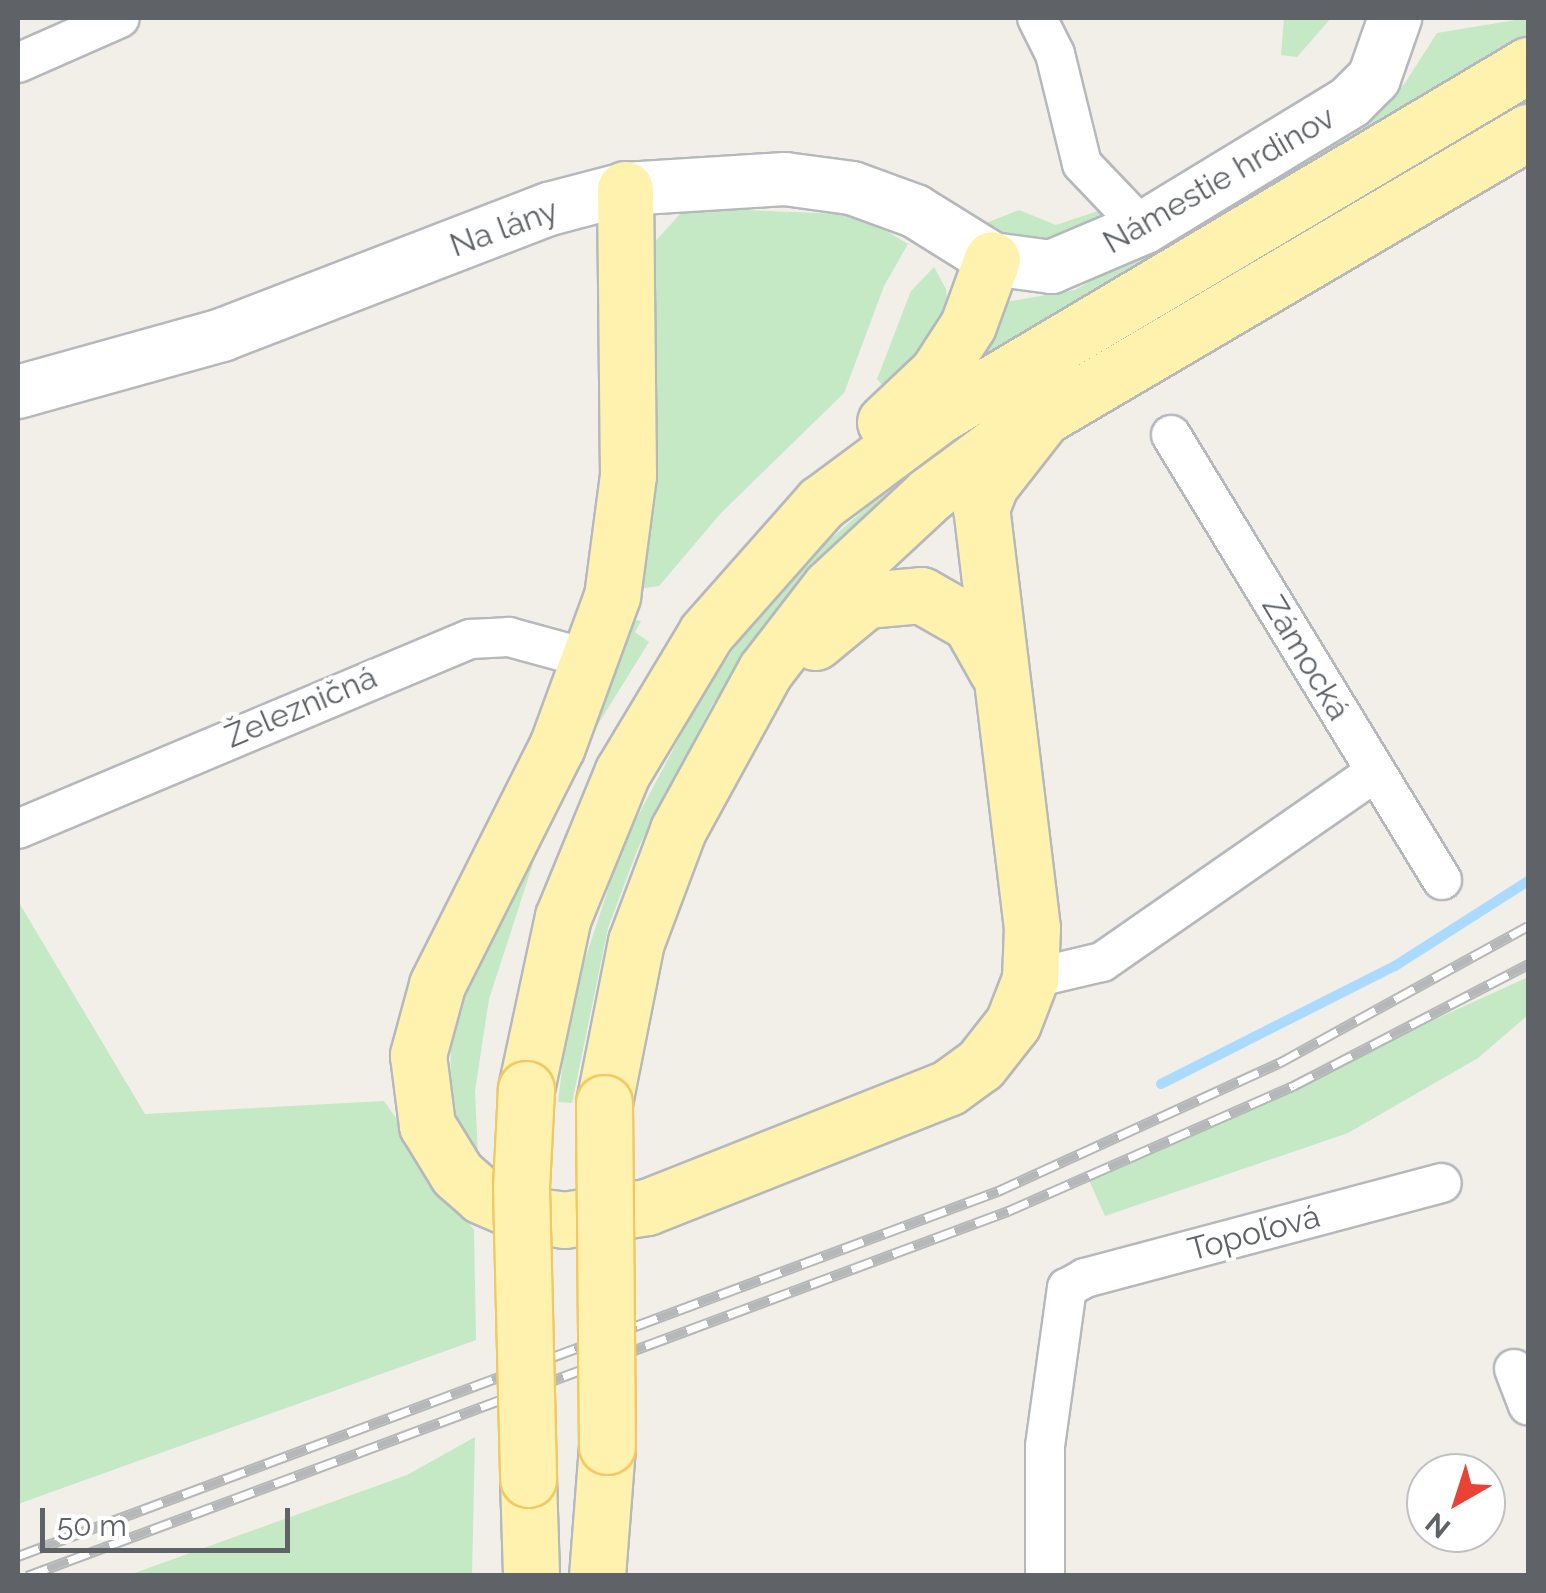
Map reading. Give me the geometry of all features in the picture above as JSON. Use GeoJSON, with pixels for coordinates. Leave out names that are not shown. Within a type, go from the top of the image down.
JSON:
{"type":"FeatureCollection","features":[{"type":"Feature","properties":{"kind":"main road","name":"Námestie hrdinov"},"geometry":{"type":"LineString","coordinates":[[992,259],[1051,267],[1144,228],[1361,93],[1384,58],[1395,18]]}},
{"type":"Feature","properties":{"kind":"main road"},"geometry":{"type":"LineString","coordinates":[[530,1576],[521,1186],[526,1089],[563,917],[622,774],[706,633],[796,530],[941,414],[1528,65]]}},
{"type":"Feature","properties":{"kind":"main road"},"geometry":{"type":"LineString","coordinates":[[617,1576],[607,1446],[604,1103],[645,913],[678,830],[731,732],[790,636],[864,552],[961,470],[1047,412],[1528,132]]}},
{"type":"Feature","properties":{"kind":"main road","name":"Na lány"},"geometry":{"type":"LineString","coordinates":[[18,392],[222,336],[549,209],[625,189],[736,180],[852,188],[915,211],[992,259]]}},
{"type":"Feature","properties":{"kind":"main road"},"geometry":{"type":"LineString","coordinates":[[625,189],[628,475],[618,562],[594,660],[424,1023],[418,1092],[427,1125],[457,1174],[482,1196],[545,1218],[614,1215],[840,1135],[948,1088],[980,1065],[1013,1023],[1030,979],[1029,887],[1000,676],[983,496],[1047,412]]}},
{"type":"Feature","properties":{"kind":"main road"},"geometry":{"type":"LineString","coordinates":[[796,530],[810,492],[937,373],[968,324],[992,259]]}},
{"type":"Feature","properties":{"kind":"main road"},"geometry":{"type":"LineString","coordinates":[[731,732],[847,610],[892,594],[921,595],[962,615],[1000,676]]}},
{"type":"Feature","properties":{"kind":"main road"},"geometry":{"type":"LineString","coordinates":[[597,1576],[607,1446]]}},
{"type":"Feature","properties":{"kind":"street"},"geometry":{"type":"LineString","coordinates":[[18,63],[120,18]]}},
{"type":"Feature","properties":{"kind":"street"},"geometry":{"type":"LineString","coordinates":[[1038,18],[1055,54],[1082,164],[1144,228]]}},
{"type":"Feature","properties":{"kind":"street","name":"Zámocká"},"geometry":{"type":"LineString","coordinates":[[1170,435],[1442,880]]}},
{"type":"Feature","properties":{"kind":"street","name":"Železničná"},"geometry":{"type":"LineString","coordinates":[[18,829],[472,639],[509,637],[594,660]]}},
{"type":"Feature","properties":{"kind":"street"},"geometry":{"type":"LineString","coordinates":[[1030,979],[1102,962],[1375,772]]}},
{"type":"Feature","properties":{"kind":"street","name":"Topoľová"},"geometry":{"type":"LineString","coordinates":[[1045,1576],[1045,1446],[1067,1288],[1085,1278],[1442,1183]]}},
{"type":"Feature","properties":{"kind":"street"},"geometry":{"type":"LineString","coordinates":[[1514,1369],[1528,1405]]}},
{"type":"Feature","properties":{"kind":"green space"},"geometry":{"type":"Polygon","coordinates":[[[1284,18],[1331,18],[1297,57],[1281,55],[1284,18]]]}},
{"type":"Feature","properties":{"kind":"green space"},"geometry":{"type":"Polygon","coordinates":[[[1528,18],[1528,41],[950,387],[1006,302],[1075,290],[1369,116],[1405,83],[1437,33],[1528,18]]]}},
{"type":"Feature","properties":{"kind":"green space"},"geometry":{"type":"Polygon","coordinates":[[[1528,89],[1528,108],[760,635],[712,705],[638,848],[608,928],[572,1103],[558,1102],[570,1005],[623,844],[701,697],[749,626],[815,552],[953,434],[1528,89]]]}},
{"type":"Feature","properties":{"kind":"green space"},"geometry":{"type":"Polygon","coordinates":[[[699,208],[841,214],[867,219],[908,244],[884,286],[844,393],[721,513],[659,586],[637,589],[652,245],[681,213],[699,208]]]}},
{"type":"Feature","properties":{"kind":"green space"},"geometry":{"type":"Polygon","coordinates":[[[1107,208],[1118,220],[1023,248],[978,226],[1019,210],[1056,225],[1107,208]]]}},
{"type":"Feature","properties":{"kind":"green space"},"geometry":{"type":"Polygon","coordinates":[[[934,267],[946,289],[949,324],[884,387],[877,379],[911,291],[934,267]]]}},
{"type":"Feature","properties":{"kind":"green space"},"geometry":{"type":"Polygon","coordinates":[[[631,619],[641,621],[635,632],[649,642],[587,742],[541,839],[489,999],[475,1091],[478,1157],[450,1109],[451,1021],[631,619]]]}},
{"type":"Feature","properties":{"kind":"green space"},"geometry":{"type":"Polygon","coordinates":[[[18,901],[145,1114],[384,1101],[474,1230],[476,1340],[18,1504],[18,901]]]}},
{"type":"Feature","properties":{"kind":"green space"},"geometry":{"type":"Polygon","coordinates":[[[1528,977],[1528,1015],[1478,1058],[1348,1133],[1105,1216],[1088,1178],[1528,977]]]}},
{"type":"Feature","properties":{"kind":"green space"},"geometry":{"type":"Polygon","coordinates":[[[475,1437],[472,1575],[129,1575],[407,1475],[475,1437]]]}},
{"type":"Feature","properties":{"kind":"waterway"},"geometry":{"type":"LineString","coordinates":[[1161,1084],[1395,966],[1528,881]]}},
{"type":"Feature","properties":{"kind":"railway"},"geometry":{"type":"LineString","coordinates":[[18,1556],[998,1191],[1279,1063],[1528,926]]}},
{"type":"Feature","properties":{"kind":"railway"},"geometry":{"type":"LineString","coordinates":[[27,1576],[1008,1211],[1293,1086],[1528,964]]}}]}
